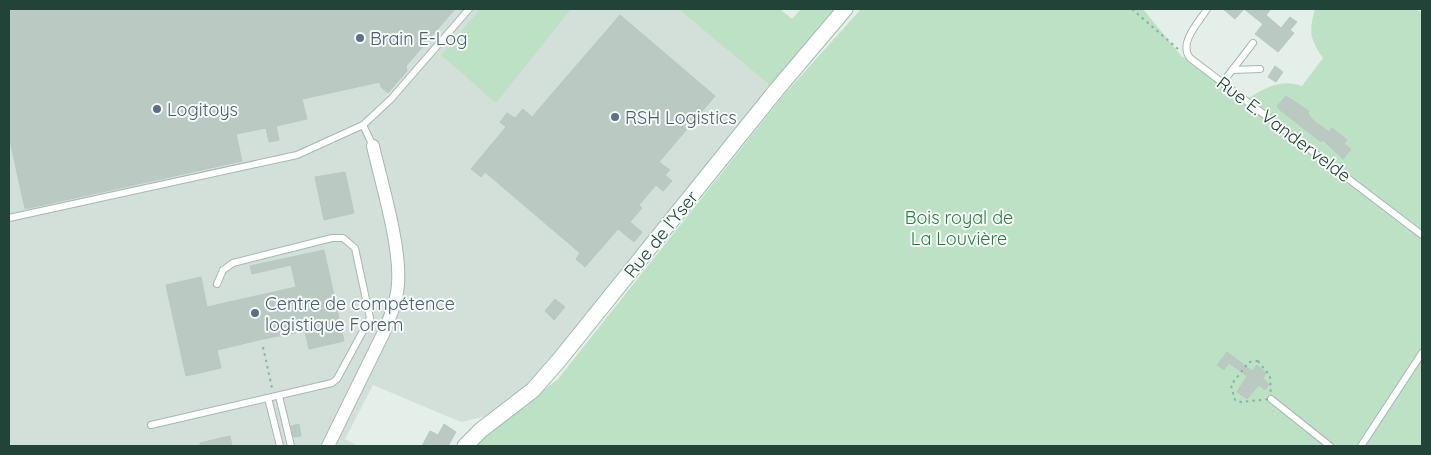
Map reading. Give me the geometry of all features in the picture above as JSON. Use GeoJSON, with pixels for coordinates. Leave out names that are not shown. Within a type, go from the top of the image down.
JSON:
{"type":"FeatureCollection","features":[{"type":"Feature","properties":{"kind":"street","name":"Rue de l'Yser"},"geometry":{"type":"LineString","coordinates":[[465,446],[481,430],[533,390],[560,359],[778,88],[845,9]]}},
{"type":"Feature","properties":{"kind":"street"},"geometry":{"type":"LineString","coordinates":[[328,446],[384,332],[391,316],[398,286],[396,251],[373,146]]}},
{"type":"Feature","properties":{"kind":"lane"},"geometry":{"type":"LineString","coordinates":[[9,218],[297,155],[363,125],[391,99],[469,9]]}},
{"type":"Feature","properties":{"kind":"lane"},"geometry":{"type":"LineString","coordinates":[[1190,58],[1185,50],[1186,41],[1207,9]]}},
{"type":"Feature","properties":{"kind":"lane"},"geometry":{"type":"LineString","coordinates":[[1223,82],[1253,43]]}},
{"type":"Feature","properties":{"kind":"lane","name":"Rue E. Vandervelde"},"geometry":{"type":"LineString","coordinates":[[1190,58],[1422,235]]}},
{"type":"Feature","properties":{"kind":"lane"},"geometry":{"type":"LineString","coordinates":[[1232,70],[1260,69]]}},
{"type":"Feature","properties":{"kind":"lane"},"geometry":{"type":"LineString","coordinates":[[363,125],[373,146]]}},
{"type":"Feature","properties":{"kind":"lane"},"geometry":{"type":"LineString","coordinates":[[151,424],[326,386],[338,379],[370,318],[355,248],[348,240],[337,237],[234,263],[223,270],[217,284]]}},
{"type":"Feature","properties":{"kind":"lane"},"geometry":{"type":"LineString","coordinates":[[1361,446],[1422,353]]}},
{"type":"Feature","properties":{"kind":"lane"},"geometry":{"type":"LineString","coordinates":[[274,397],[280,446]]}},
{"type":"Feature","properties":{"kind":"lane"},"geometry":{"type":"LineString","coordinates":[[274,397],[291,446]]}},
{"type":"Feature","properties":{"kind":"lane"},"geometry":{"type":"LineString","coordinates":[[1271,399],[1330,446]]}},
{"type":"Feature","properties":{"kind":"path"},"geometry":{"type":"LineString","coordinates":[[1132,9],[1190,58]]}},
{"type":"Feature","properties":{"kind":"path"},"geometry":{"type":"LineString","coordinates":[[263,347],[274,397]]}},
{"type":"Feature","properties":{"kind":"path"},"geometry":{"type":"LineString","coordinates":[[1249,362],[1258,362],[1270,376],[1271,399],[1241,402],[1235,400],[1231,385],[1249,362]]}},
{"type":"Feature","properties":{"kind":"shaded area"},"geometry":{"type":"Polygon","coordinates":[[[9,9],[678,9],[773,88],[529,384],[487,416],[461,422],[373,385],[345,439],[357,446],[9,446],[9,9]]]}},
{"type":"Feature","properties":{"kind":"green space"},"geometry":{"type":"Polygon","coordinates":[[[480,9],[571,9],[496,103],[441,55],[480,9]]]}},
{"type":"Feature","properties":{"kind":"green space"},"geometry":{"type":"Polygon","coordinates":[[[678,9],[780,9],[792,19],[801,9],[843,9],[773,88],[678,9]]]}},
{"type":"Feature","properties":{"kind":"green space","name":"Bois royal de La Louvière"},"geometry":{"type":"Polygon","coordinates":[[[861,9],[1143,9],[1182,57],[1190,58],[1246,100],[1266,88],[1280,84],[1287,83],[1302,86],[1323,58],[1315,45],[1311,29],[1315,9],[1414,9],[1422,12],[1422,446],[475,446],[487,434],[558,379],[782,97],[861,9]]]}},
{"type":"Feature","properties":{"kind":"building","name":"Logitoys"},"geometry":{"type":"Polygon","coordinates":[[[9,9],[455,9],[406,66],[407,71],[388,93],[381,87],[380,82],[302,99],[307,119],[276,126],[279,140],[269,142],[266,128],[236,134],[242,161],[25,209],[9,136],[9,9]]]}},
{"type":"Feature","properties":{"kind":"building"},"geometry":{"type":"Polygon","coordinates":[[[1223,9],[1244,9],[1235,19],[1223,9]]]}},
{"type":"Feature","properties":{"kind":"building"},"geometry":{"type":"Polygon","coordinates":[[[1244,9],[1271,9],[1266,15],[1281,28],[1290,17],[1297,22],[1290,30],[1294,33],[1278,52],[1255,34],[1263,24],[1244,9]]]}},
{"type":"Feature","properties":{"kind":"building","name":"RSH Logistics"},"geometry":{"type":"Polygon","coordinates":[[[620,15],[715,96],[659,162],[670,170],[665,175],[672,181],[663,191],[656,185],[639,205],[642,208],[630,222],[642,232],[634,242],[618,229],[585,267],[576,259],[580,253],[485,172],[481,177],[471,169],[506,127],[500,122],[507,113],[515,118],[523,109],[532,117],[620,15]]]}},
{"type":"Feature","properties":{"kind":"building"},"geometry":{"type":"Polygon","coordinates":[[[1275,66],[1283,72],[1276,82],[1268,77],[1275,66]]]}},
{"type":"Feature","properties":{"kind":"building"},"geometry":{"type":"Polygon","coordinates":[[[1286,96],[1309,111],[1308,114],[1314,121],[1329,132],[1332,128],[1347,140],[1344,144],[1351,149],[1343,159],[1323,140],[1321,142],[1280,110],[1277,106],[1286,96]]]}},
{"type":"Feature","properties":{"kind":"building"},"geometry":{"type":"Polygon","coordinates":[[[345,172],[354,213],[324,220],[315,177],[345,172]]]}},
{"type":"Feature","properties":{"kind":"building","name":"Centre de compétence logistique Forem"},"geometry":{"type":"Polygon","coordinates":[[[324,250],[344,341],[309,349],[305,331],[263,339],[217,350],[221,368],[186,376],[166,285],[201,277],[207,307],[296,287],[291,265],[252,274],[250,266],[324,250]]]}},
{"type":"Feature","properties":{"kind":"building"},"geometry":{"type":"Polygon","coordinates":[[[555,299],[565,307],[554,320],[545,311],[555,299]]]}},
{"type":"Feature","properties":{"kind":"building"},"geometry":{"type":"Polygon","coordinates":[[[1227,352],[1252,371],[1257,365],[1266,373],[1263,378],[1269,385],[1265,390],[1259,385],[1247,399],[1237,392],[1247,376],[1229,363],[1224,370],[1217,365],[1227,352]]]}},
{"type":"Feature","properties":{"kind":"building"},"geometry":{"type":"Polygon","coordinates":[[[299,424],[301,436],[294,437],[291,426],[299,424]]]}},
{"type":"Feature","properties":{"kind":"building"},"geometry":{"type":"Polygon","coordinates":[[[444,424],[456,432],[448,446],[422,446],[430,431],[438,435],[444,424]]]}},
{"type":"Feature","properties":{"kind":"building"},"geometry":{"type":"Polygon","coordinates":[[[230,436],[232,446],[200,446],[200,443],[230,436]]]}},
{"type":"Feature","properties":{"kind":"place","name":"Brain E-Log"},"geometry":{"type":"Point","coordinates":[360,38]}},
{"type":"Feature","properties":{"kind":"place","name":"Logitoys"},"geometry":{"type":"Point","coordinates":[157,109]}},
{"type":"Feature","properties":{"kind":"place","name":"RSH Logistics"},"geometry":{"type":"Point","coordinates":[615,117]}},
{"type":"Feature","properties":{"kind":"place","name":"Centre de compétence logistique Forem"},"geometry":{"type":"Point","coordinates":[255,313]}}]}
